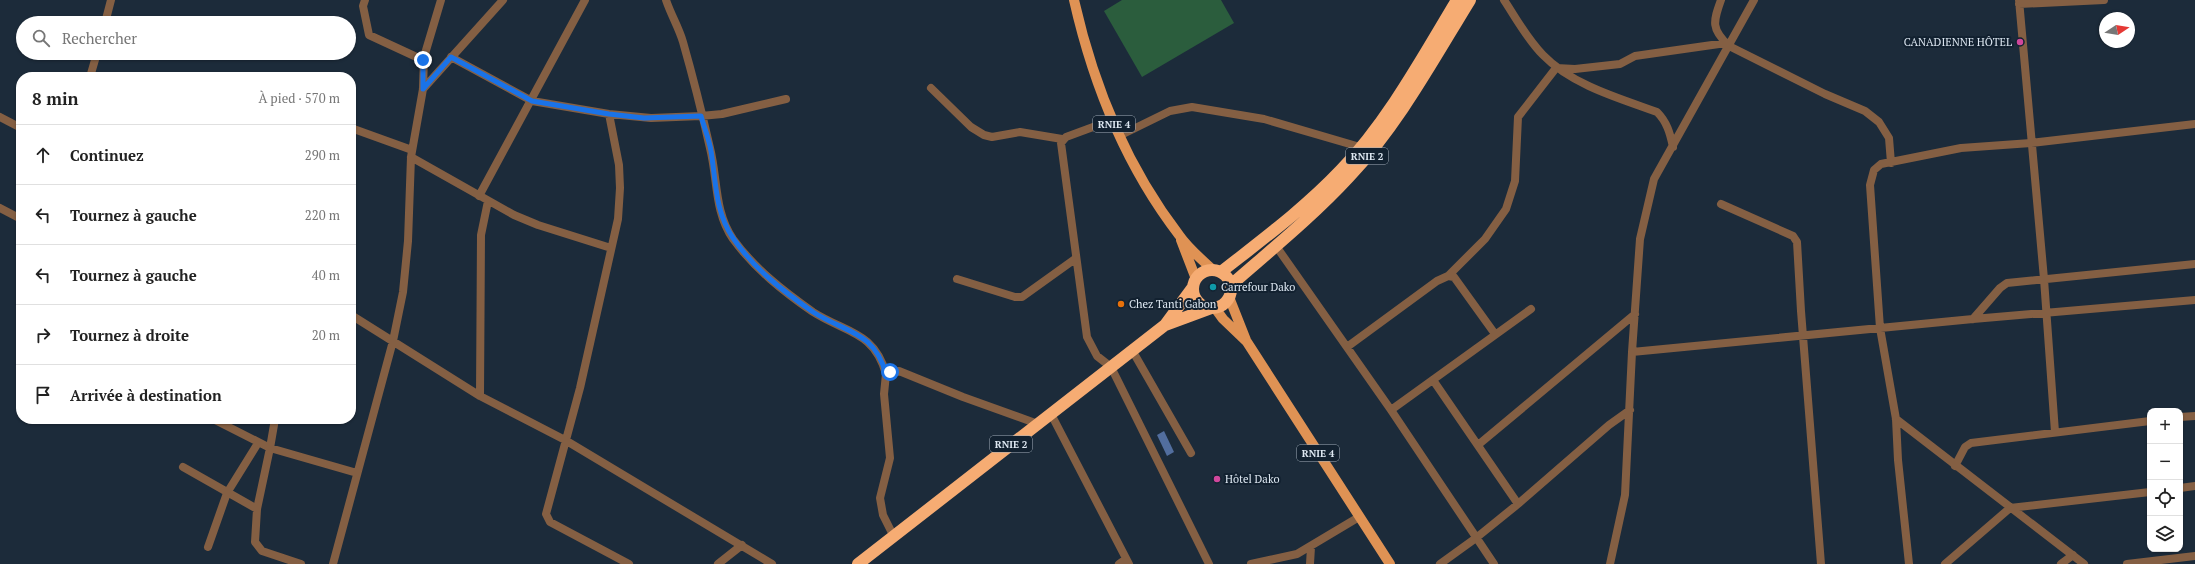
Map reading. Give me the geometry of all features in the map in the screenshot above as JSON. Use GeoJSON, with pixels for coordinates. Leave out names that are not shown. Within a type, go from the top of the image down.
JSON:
{"type":"FeatureCollection","features":[{"type":"Feature","properties":{"kind":"highway","name":"RNIE 2"},"geometry":{"type":"LineString","coordinates":[[1217,271],[1261,242],[1302,208],[1342,170],[1379,124],[1458,0]]}},
{"type":"Feature","properties":{"kind":"highway","name":"RNIE 2"},"geometry":{"type":"LineString","coordinates":[[1231,285],[1276,246],[1349,177],[1374,149],[1400,112],[1470,0]]}},
{"type":"Feature","properties":{"kind":"highway"},"geometry":{"type":"LineString","coordinates":[[1217,271],[1228,278],[1231,285],[1229,297],[1223,305],[1165,325],[1194,283],[1204,272],[1217,271]]}},
{"type":"Feature","properties":{"kind":"highway"},"geometry":{"type":"LineString","coordinates":[[1194,283],[1197,301],[1213,308]]}},
{"type":"Feature","properties":{"kind":"highway","name":"RNIE 2"},"geometry":{"type":"LineString","coordinates":[[864,561],[893,535],[1165,325]]}},
{"type":"Feature","properties":{"kind":"main road","name":"RNIE 4"},"geometry":{"type":"LineString","coordinates":[[1074,0],[1093,71],[1119,136],[1149,194],[1179,236],[1217,271]]}},
{"type":"Feature","properties":{"kind":"main road","name":"RNIE 4"},"geometry":{"type":"LineString","coordinates":[[1179,236],[1194,283]]}},
{"type":"Feature","properties":{"kind":"main road","name":"RNIE 4"},"geometry":{"type":"LineString","coordinates":[[1229,297],[1247,342],[1390,564]]}},
{"type":"Feature","properties":{"kind":"main road","name":"RNIE 4"},"geometry":{"type":"LineString","coordinates":[[1213,308],[1247,342]]}},
{"type":"Feature","properties":{"kind":"street"},"geometry":{"type":"LineString","coordinates":[[107,16],[111,0]]}},
{"type":"Feature","properties":{"kind":"street"},"geometry":{"type":"LineString","coordinates":[[365,0],[363,6],[369,35],[423,60]]}},
{"type":"Feature","properties":{"kind":"street"},"geometry":{"type":"LineString","coordinates":[[333,564],[393,341],[403,292],[408,241],[411,153],[423,89],[423,60],[441,0]]}},
{"type":"Feature","properties":{"kind":"street"},"geometry":{"type":"LineString","coordinates":[[423,89],[503,0]]}},
{"type":"Feature","properties":{"kind":"street"},"geometry":{"type":"LineString","coordinates":[[479,196],[532,101],[585,0]]}},
{"type":"Feature","properties":{"kind":"street"},"geometry":{"type":"LineString","coordinates":[[666,0],[683,41],[710,149],[718,207],[732,238],[754,265],[777,286],[815,313],[867,340],[880,356],[886,374],[884,394],[890,458],[880,498],[883,515],[893,535]]}},
{"type":"Feature","properties":{"kind":"street"},"geometry":{"type":"LineString","coordinates":[[1504,0],[1530,40],[1556,68],[1598,90],[1657,112],[1663,118],[1670,132],[1673,147]]}},
{"type":"Feature","properties":{"kind":"street"},"geometry":{"type":"LineString","coordinates":[[1721,0],[1714,16],[1715,30],[1718,36],[1727,45],[1825,94],[1865,111],[1879,122],[1889,138],[1891,163]]}},
{"type":"Feature","properties":{"kind":"street"},"geometry":{"type":"LineString","coordinates":[[1610,564],[1625,495],[1632,352],[1640,239],[1647,204],[1654,179],[1673,147],[1727,45],[1754,0]]}},
{"type":"Feature","properties":{"kind":"street"},"geometry":{"type":"LineString","coordinates":[[2055,432],[2045,313],[2044,279],[2030,143],[2019,2],[2104,0]]}},
{"type":"Feature","properties":{"kind":"street"},"geometry":{"type":"LineString","coordinates":[[1556,68],[1575,69],[1620,64],[1635,56],[1727,45]]}},
{"type":"Feature","properties":{"kind":"street"},"geometry":{"type":"LineString","coordinates":[[451,57],[532,101],[609,114],[651,118],[701,116],[722,114],[786,99]]}},
{"type":"Feature","properties":{"kind":"street"},"geometry":{"type":"LineString","coordinates":[[91,72],[95,60]]}},
{"type":"Feature","properties":{"kind":"street"},"geometry":{"type":"LineString","coordinates":[[1347,347],[1437,281],[1448,276],[1485,239],[1506,209],[1515,181],[1518,117],[1556,68]]}},
{"type":"Feature","properties":{"kind":"street"},"geometry":{"type":"LineString","coordinates":[[931,88],[971,127],[984,135],[992,137],[1020,132],[1062,139],[1112,120]]}},
{"type":"Feature","properties":{"kind":"street"},"geometry":{"type":"LineString","coordinates":[[1119,136],[1170,111],[1192,107],[1264,119],[1360,147]]}},
{"type":"Feature","properties":{"kind":"street"},"geometry":{"type":"LineString","coordinates":[[609,114],[619,165],[620,188],[618,219],[580,388],[546,510],[547,519],[550,522],[629,564]]}},
{"type":"Feature","properties":{"kind":"street"},"geometry":{"type":"LineString","coordinates":[[0,118],[16,126]]}},
{"type":"Feature","properties":{"kind":"street"},"geometry":{"type":"LineString","coordinates":[[1909,564],[1898,460],[1896,419],[1880,328],[1870,185],[1874,170],[1882,164],[1961,148],[2030,143],[2195,124]]}},
{"type":"Feature","properties":{"kind":"street"},"geometry":{"type":"LineString","coordinates":[[356,130],[411,153],[479,196],[538,225],[612,248]]}},
{"type":"Feature","properties":{"kind":"street"},"geometry":{"type":"LineString","coordinates":[[1062,139],[1075,259],[1087,337],[1097,356],[1111,367],[1209,564]]}},
{"type":"Feature","properties":{"kind":"street"},"geometry":{"type":"LineString","coordinates":[[480,396],[481,235],[488,201]]}},
{"type":"Feature","properties":{"kind":"street"},"geometry":{"type":"LineString","coordinates":[[1721,204],[1793,236],[1797,242],[1821,564]]}},
{"type":"Feature","properties":{"kind":"street"},"geometry":{"type":"LineString","coordinates":[[0,208],[16,216]]}},
{"type":"Feature","properties":{"kind":"street"},"geometry":{"type":"LineString","coordinates":[[1276,246],[1391,410],[1494,564]]}},
{"type":"Feature","properties":{"kind":"street"},"geometry":{"type":"LineString","coordinates":[[957,279],[1015,297],[1022,297],[1075,259]]}},
{"type":"Feature","properties":{"kind":"street"},"geometry":{"type":"LineString","coordinates":[[1973,319],[2000,288],[2007,283],[2195,264]]}},
{"type":"Feature","properties":{"kind":"street"},"geometry":{"type":"LineString","coordinates":[[1448,276],[1454,277],[1495,334]]}},
{"type":"Feature","properties":{"kind":"street"},"geometry":{"type":"LineString","coordinates":[[1632,352],[1973,319],[2195,300]]}},
{"type":"Feature","properties":{"kind":"street"},"geometry":{"type":"LineString","coordinates":[[1391,410],[1531,309]]}},
{"type":"Feature","properties":{"kind":"street"},"geometry":{"type":"LineString","coordinates":[[1478,445],[1635,314]]}},
{"type":"Feature","properties":{"kind":"street"},"geometry":{"type":"LineString","coordinates":[[356,319],[480,396],[565,440],[772,564]]}},
{"type":"Feature","properties":{"kind":"street"},"geometry":{"type":"LineString","coordinates":[[1132,350],[1191,453]]}},
{"type":"Feature","properties":{"kind":"street"},"geometry":{"type":"LineString","coordinates":[[886,374],[899,372],[1038,424]]}},
{"type":"Feature","properties":{"kind":"street"},"geometry":{"type":"LineString","coordinates":[[1432,380],[1518,504]]}},
{"type":"Feature","properties":{"kind":"street"},"geometry":{"type":"LineString","coordinates":[[1440,564],[1476,538],[1518,504],[1609,425],[1630,410]]}},
{"type":"Feature","properties":{"kind":"street"},"geometry":{"type":"LineString","coordinates":[[1051,414],[1125,562]]}},
{"type":"Feature","properties":{"kind":"street"},"geometry":{"type":"LineString","coordinates":[[2183,417],[2195,416]]}},
{"type":"Feature","properties":{"kind":"street"},"geometry":{"type":"LineString","coordinates":[[1896,419],[2084,564]]}},
{"type":"Feature","properties":{"kind":"street"},"geometry":{"type":"LineString","coordinates":[[1955,466],[1965,447],[1971,443],[2147,421]]}},
{"type":"Feature","properties":{"kind":"street"},"geometry":{"type":"LineString","coordinates":[[222,424],[270,448],[357,473]]}},
{"type":"Feature","properties":{"kind":"street"},"geometry":{"type":"LineString","coordinates":[[274,424],[257,509],[254,535],[258,547],[262,551],[301,564]]}},
{"type":"Feature","properties":{"kind":"street"},"geometry":{"type":"LineString","coordinates":[[208,547],[227,493],[258,443]]}},
{"type":"Feature","properties":{"kind":"street"},"geometry":{"type":"LineString","coordinates":[[183,467],[257,509]]}},
{"type":"Feature","properties":{"kind":"street"},"geometry":{"type":"LineString","coordinates":[[2183,488],[2195,486]]}},
{"type":"Feature","properties":{"kind":"street"},"geometry":{"type":"LineString","coordinates":[[1945,564],[2010,508],[2147,492]]}},
{"type":"Feature","properties":{"kind":"street"},"geometry":{"type":"LineString","coordinates":[[1251,564],[1287,557],[1311,547],[1359,517]]}},
{"type":"Feature","properties":{"kind":"street"},"geometry":{"type":"LineString","coordinates":[[718,564],[742,545]]}},
{"type":"Feature","properties":{"kind":"street"},"geometry":{"type":"LineString","coordinates":[[1310,564],[1311,547]]}},
{"type":"Feature","properties":{"kind":"street"},"geometry":{"type":"LineString","coordinates":[[2061,564],[2072,555]]}},
{"type":"Feature","properties":{"kind":"street"},"geometry":{"type":"LineString","coordinates":[[2127,564],[2195,556]]}},
{"type":"Feature","properties":{"kind":"green space"},"geometry":{"type":"Polygon","coordinates":[[[1122,0],[1221,0],[1234,23],[1142,77],[1104,11],[1122,0]]]}},
{"type":"Feature","properties":{"kind":"water"},"geometry":{"type":"Polygon","coordinates":[[[1164,431],[1174,452],[1167,456],[1157,435],[1164,431]]]}},
{"type":"Feature","properties":{"kind":"place","name":"CANADIENNE HÔTEL"},"geometry":{"type":"Point","coordinates":[2020,42]}},
{"type":"Feature","properties":{"kind":"place","name":"Carrefour Dako"},"geometry":{"type":"Point","coordinates":[1213,287]}},
{"type":"Feature","properties":{"kind":"place","name":"Chez Tanti Gabon"},"geometry":{"type":"Point","coordinates":[1121,304]}},
{"type":"Feature","properties":{"kind":"place","name":"Hôtel Dako"},"geometry":{"type":"Point","coordinates":[1217,479]}},
{"type":"Feature","properties":{"kind":"route"},"geometry":{"type":"LineString","coordinates":[[423,60],[423,89],[451,57],[532,101],[609,114],[644,118],[701,116],[715,175],[718,207],[732,238],[754,265],[777,286],[815,313],[867,340],[880,356],[886,374],[890,372]]}}]}
